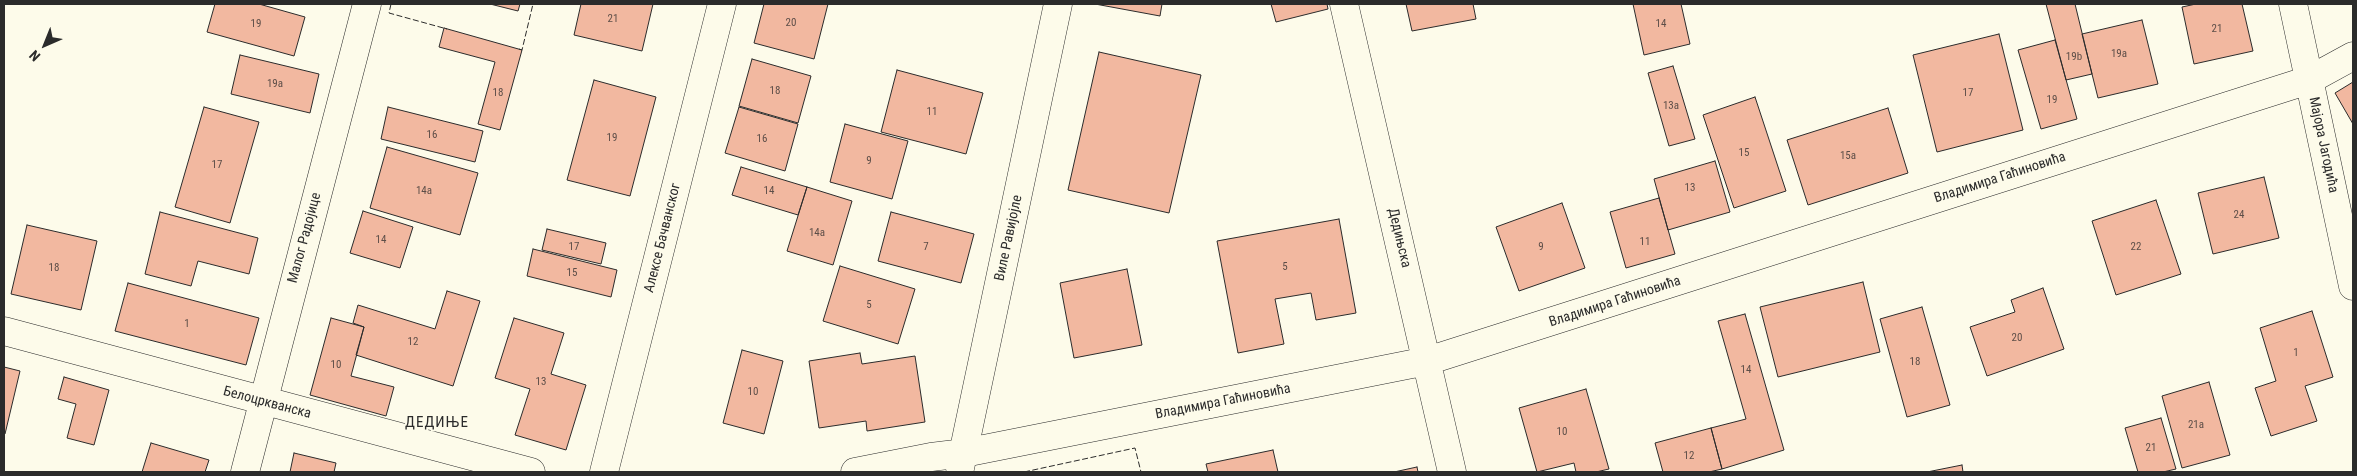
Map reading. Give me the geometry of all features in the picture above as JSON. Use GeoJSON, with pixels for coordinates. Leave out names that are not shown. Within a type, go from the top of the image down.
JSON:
{"type":"FeatureCollection","features":[{"type":"Feature","properties":{"kind":"street","name":"Малог Радојице"},"geometry":{"type":"LineString","coordinates":[[245,472],[367,4]]}},
{"type":"Feature","properties":{"kind":"street","name":"Алексе Бачванског"},"geometry":{"type":"LineString","coordinates":[[604,472],[722,4]]}},
{"type":"Feature","properties":{"kind":"street","name":"Виле Равијојле"},"geometry":{"type":"LineString","coordinates":[[962,463],[1058,4]]}},
{"type":"Feature","properties":{"kind":"street","name":"Дедињска"},"geometry":{"type":"LineString","coordinates":[[1344,4],[1452,472]]}},
{"type":"Feature","properties":{"kind":"street","name":"Мајора Јагодића"},"geometry":{"type":"LineString","coordinates":[[2293,4],[2353,286]]}},
{"type":"Feature","properties":{"kind":"street","name":"Владимира Гаћиновића"},"geometry":{"type":"LineString","coordinates":[[855,472],[931,457],[962,463],[1427,361],[2309,80],[2353,56]]}},
{"type":"Feature","properties":{"kind":"street","name":"Белоцркванска"},"geometry":{"type":"LineString","coordinates":[[4,332],[531,472]]}},
{"type":"Feature","properties":{"kind":"building"},"geometry":{"type":"Polygon","coordinates":[[[215,4],[259,4],[305,17],[294,56],[207,32],[215,4]]]}},
{"type":"Feature","properties":{"kind":"building"},"geometry":{"type":"Polygon","coordinates":[[[490,4],[520,4],[518,11],[490,4]]]}},
{"type":"Feature","properties":{"kind":"building"},"geometry":{"type":"Polygon","coordinates":[[[581,4],[653,4],[642,51],[574,35],[581,4]]]}},
{"type":"Feature","properties":{"kind":"building"},"geometry":{"type":"Polygon","coordinates":[[[764,4],[828,4],[814,59],[754,43],[764,4]]]}},
{"type":"Feature","properties":{"kind":"building"},"geometry":{"type":"Polygon","coordinates":[[[1095,4],[1162,4],[1160,16],[1095,4]]]}},
{"type":"Feature","properties":{"kind":"building"},"geometry":{"type":"Polygon","coordinates":[[[1271,4],[1327,4],[1328,9],[1276,22],[1271,4]]]}},
{"type":"Feature","properties":{"kind":"building"},"geometry":{"type":"Polygon","coordinates":[[[1406,4],[1473,4],[1476,19],[1412,31],[1406,4]]]}},
{"type":"Feature","properties":{"kind":"building"},"geometry":{"type":"Polygon","coordinates":[[[1633,4],[1681,4],[1690,44],[1644,55],[1633,4]]]}},
{"type":"Feature","properties":{"kind":"building"},"geometry":{"type":"Polygon","coordinates":[[[2046,4],[2075,4],[2092,74],[2066,80],[2046,4]]]}},
{"type":"Feature","properties":{"kind":"building"},"geometry":{"type":"Polygon","coordinates":[[[2196,4],[2242,4],[2253,51],[2194,64],[2182,7],[2196,4]]]}},
{"type":"Feature","properties":{"kind":"building"},"geometry":{"type":"Polygon","coordinates":[[[2142,20],[2158,84],[2098,98],[2082,34],[2142,20]]]}},
{"type":"Feature","properties":{"kind":"building"},"geometry":{"type":"Polygon","coordinates":[[[444,28],[522,50],[500,130],[478,124],[495,62],[439,47],[444,28]]]}},
{"type":"Feature","properties":{"kind":"building"},"geometry":{"type":"Polygon","coordinates":[[[1999,34],[2023,130],[1937,152],[1913,55],[1999,34]]]}},
{"type":"Feature","properties":{"kind":"building"},"geometry":{"type":"Polygon","coordinates":[[[2055,40],[2077,119],[2041,129],[2018,50],[2055,40]]]}},
{"type":"Feature","properties":{"kind":"building"},"geometry":{"type":"Polygon","coordinates":[[[1099,52],[1201,75],[1169,213],[1068,190],[1099,52]]]}},
{"type":"Feature","properties":{"kind":"building"},"geometry":{"type":"Polygon","coordinates":[[[240,55],[319,74],[310,113],[231,94],[240,55]]]}},
{"type":"Feature","properties":{"kind":"building"},"geometry":{"type":"Polygon","coordinates":[[[752,59],[811,76],[798,123],[739,106],[752,59]]]}},
{"type":"Feature","properties":{"kind":"building"},"geometry":{"type":"Polygon","coordinates":[[[1673,66],[1695,139],[1669,146],[1648,73],[1673,66]]]}},
{"type":"Feature","properties":{"kind":"building"},"geometry":{"type":"Polygon","coordinates":[[[897,70],[983,93],[966,154],[881,132],[897,70]]]}},
{"type":"Feature","properties":{"kind":"building"},"geometry":{"type":"Polygon","coordinates":[[[594,80],[656,97],[630,196],[567,180],[594,80]]]}},
{"type":"Feature","properties":{"kind":"building"},"geometry":{"type":"Polygon","coordinates":[[[2353,82],[2353,124],[2335,93],[2353,82]]]}},
{"type":"Feature","properties":{"kind":"building"},"geometry":{"type":"Polygon","coordinates":[[[1755,97],[1786,191],[1734,208],[1703,115],[1755,97]]]}},
{"type":"Feature","properties":{"kind":"building"},"geometry":{"type":"Polygon","coordinates":[[[204,107],[259,122],[230,223],[175,207],[204,107]]]}},
{"type":"Feature","properties":{"kind":"building"},"geometry":{"type":"Polygon","coordinates":[[[388,107],[483,131],[475,162],[381,139],[388,107]]]}},
{"type":"Feature","properties":{"kind":"building"},"geometry":{"type":"Polygon","coordinates":[[[739,107],[798,124],[785,171],[725,153],[739,107]]]}},
{"type":"Feature","properties":{"kind":"building"},"geometry":{"type":"Polygon","coordinates":[[[1888,108],[1908,173],[1808,205],[1787,140],[1888,108]]]}},
{"type":"Feature","properties":{"kind":"building"},"geometry":{"type":"Polygon","coordinates":[[[845,124],[908,141],[892,199],[830,182],[845,124]]]}},
{"type":"Feature","properties":{"kind":"building"},"geometry":{"type":"Polygon","coordinates":[[[387,147],[478,173],[460,235],[370,208],[387,147]]]}},
{"type":"Feature","properties":{"kind":"building"},"geometry":{"type":"Polygon","coordinates":[[[1715,161],[1730,212],[1668,230],[1654,179],[1715,161]]]}},
{"type":"Feature","properties":{"kind":"building"},"geometry":{"type":"Polygon","coordinates":[[[741,167],[807,187],[798,215],[732,195],[741,167]]]}},
{"type":"Feature","properties":{"kind":"building"},"geometry":{"type":"Polygon","coordinates":[[[2264,177],[2279,238],[2213,254],[2198,193],[2264,177]]]}},
{"type":"Feature","properties":{"kind":"building"},"geometry":{"type":"Polygon","coordinates":[[[807,187],[852,201],[833,265],[787,251],[807,187]]]}},
{"type":"Feature","properties":{"kind":"building"},"geometry":{"type":"Polygon","coordinates":[[[1659,198],[1675,254],[1626,268],[1610,212],[1659,198]]]}},
{"type":"Feature","properties":{"kind":"building"},"geometry":{"type":"Polygon","coordinates":[[[2156,200],[2181,274],[2116,295],[2092,221],[2156,200]]]}},
{"type":"Feature","properties":{"kind":"building"},"geometry":{"type":"Polygon","coordinates":[[[1562,203],[1585,268],[1519,291],[1496,227],[1562,203]]]}},
{"type":"Feature","properties":{"kind":"building"},"geometry":{"type":"Polygon","coordinates":[[[363,211],[413,227],[400,268],[350,253],[363,211]]]}},
{"type":"Feature","properties":{"kind":"building"},"geometry":{"type":"Polygon","coordinates":[[[160,212],[258,238],[249,274],[198,261],[191,286],[145,274],[160,212]]]}},
{"type":"Feature","properties":{"kind":"building"},"geometry":{"type":"Polygon","coordinates":[[[891,212],[974,234],[961,283],[878,261],[891,212]]]}},
{"type":"Feature","properties":{"kind":"building"},"geometry":{"type":"Polygon","coordinates":[[[1339,219],[1356,313],[1316,320],[1311,293],[1275,299],[1284,344],[1238,353],[1217,241],[1339,219]]]}},
{"type":"Feature","properties":{"kind":"building"},"geometry":{"type":"Polygon","coordinates":[[[27,225],[97,241],[81,310],[11,294],[27,225]]]}},
{"type":"Feature","properties":{"kind":"building"},"geometry":{"type":"Polygon","coordinates":[[[547,229],[606,243],[601,264],[542,250],[547,229]]]}},
{"type":"Feature","properties":{"kind":"building"},"geometry":{"type":"Polygon","coordinates":[[[533,249],[617,270],[611,297],[527,276],[533,249]]]}},
{"type":"Feature","properties":{"kind":"building"},"geometry":{"type":"Polygon","coordinates":[[[840,266],[915,289],[898,344],[823,321],[840,266]]]}},
{"type":"Feature","properties":{"kind":"building"},"geometry":{"type":"Polygon","coordinates":[[[1127,269],[1142,345],[1074,358],[1060,283],[1127,269]]]}},
{"type":"Feature","properties":{"kind":"building"},"geometry":{"type":"Polygon","coordinates":[[[1863,282],[1880,352],[1778,377],[1760,307],[1863,282]]]}},
{"type":"Feature","properties":{"kind":"building"},"geometry":{"type":"Polygon","coordinates":[[[128,283],[259,318],[246,365],[115,331],[128,283]]]}},
{"type":"Feature","properties":{"kind":"building"},"geometry":{"type":"Polygon","coordinates":[[[2043,288],[2064,349],[1987,376],[1970,327],[2015,312],[2011,300],[2043,288]]]}},
{"type":"Feature","properties":{"kind":"building"},"geometry":{"type":"Polygon","coordinates":[[[447,291],[480,301],[453,386],[356,355],[364,327],[353,323],[358,305],[435,329],[447,291]]]}},
{"type":"Feature","properties":{"kind":"building"},"geometry":{"type":"Polygon","coordinates":[[[1922,307],[1950,405],[1907,417],[1880,319],[1922,307]]]}},
{"type":"Feature","properties":{"kind":"building"},"geometry":{"type":"Polygon","coordinates":[[[2312,311],[2333,377],[2305,386],[2317,421],[2271,436],[2255,388],[2276,381],[2260,328],[2312,311]]]}},
{"type":"Feature","properties":{"kind":"building"},"geometry":{"type":"Polygon","coordinates":[[[1745,314],[1784,450],[1722,469],[1711,428],[1746,419],[1718,321],[1745,314]]]}},
{"type":"Feature","properties":{"kind":"building"},"geometry":{"type":"Polygon","coordinates":[[[331,318],[364,327],[351,376],[394,387],[386,416],[310,395],[331,318]]]}},
{"type":"Feature","properties":{"kind":"building"},"geometry":{"type":"Polygon","coordinates":[[[514,318],[564,333],[551,374],[586,385],[566,450],[515,435],[530,389],[495,378],[514,318]]]}},
{"type":"Feature","properties":{"kind":"building"},"geometry":{"type":"Polygon","coordinates":[[[742,350],[783,361],[764,434],[723,423],[742,350]]]}},
{"type":"Feature","properties":{"kind":"building"},"geometry":{"type":"Polygon","coordinates":[[[860,353],[862,364],[915,356],[925,422],[867,431],[866,421],[819,428],[809,361],[860,353]]]}},
{"type":"Feature","properties":{"kind":"building"},"geometry":{"type":"Polygon","coordinates":[[[4,367],[20,371],[5,434],[4,434],[4,367]]]}},
{"type":"Feature","properties":{"kind":"building"},"geometry":{"type":"Polygon","coordinates":[[[64,377],[109,390],[94,445],[67,438],[76,404],[58,399],[64,377]]]}},
{"type":"Feature","properties":{"kind":"building"},"geometry":{"type":"Polygon","coordinates":[[[2209,382],[2230,455],[2182,468],[2162,396],[2209,382]]]}},
{"type":"Feature","properties":{"kind":"building"},"geometry":{"type":"Polygon","coordinates":[[[1586,389],[1609,469],[1596,472],[1576,472],[1574,463],[1537,472],[1519,408],[1586,389]]]}},
{"type":"Feature","properties":{"kind":"building"},"geometry":{"type":"Polygon","coordinates":[[[2161,418],[2176,469],[2163,472],[2138,472],[2125,428],[2161,418]]]}},
{"type":"Feature","properties":{"kind":"building"},"geometry":{"type":"Polygon","coordinates":[[[1711,428],[1722,469],[1709,472],[1663,472],[1655,443],[1711,428]]]}},
{"type":"Feature","properties":{"kind":"building"},"geometry":{"type":"Polygon","coordinates":[[[151,443],[209,460],[205,472],[142,472],[151,443]]]}},
{"type":"Feature","properties":{"kind":"building"},"geometry":{"type":"Polygon","coordinates":[[[1273,450],[1278,472],[1208,472],[1206,464],[1273,450]]]}},
{"type":"Feature","properties":{"kind":"building"},"geometry":{"type":"Polygon","coordinates":[[[294,453],[336,463],[334,472],[290,472],[294,453]]]}},
{"type":"Feature","properties":{"kind":"building"},"geometry":{"type":"Polygon","coordinates":[[[1962,465],[1963,472],[1927,472],[1962,465]]]}},
{"type":"Feature","properties":{"kind":"building"},"geometry":{"type":"Polygon","coordinates":[[[1417,467],[1418,472],[1394,472],[1417,467]]]}},
{"type":"Feature","properties":{"kind":"fence"},"geometry":{"type":"LineString","coordinates":[[391,4],[389,13],[447,29]]}},
{"type":"Feature","properties":{"kind":"fence"},"geometry":{"type":"LineString","coordinates":[[519,49],[522,50],[533,4]]}},
{"type":"Feature","properties":{"kind":"fence"},"geometry":{"type":"LineString","coordinates":[[1024,472],[1135,448],[1141,472]]}},
{"type":"Feature","properties":{"kind":"district","name":"ДЕДИЊЕ"},"geometry":{"type":"Point","coordinates":[437,423]}}]}
